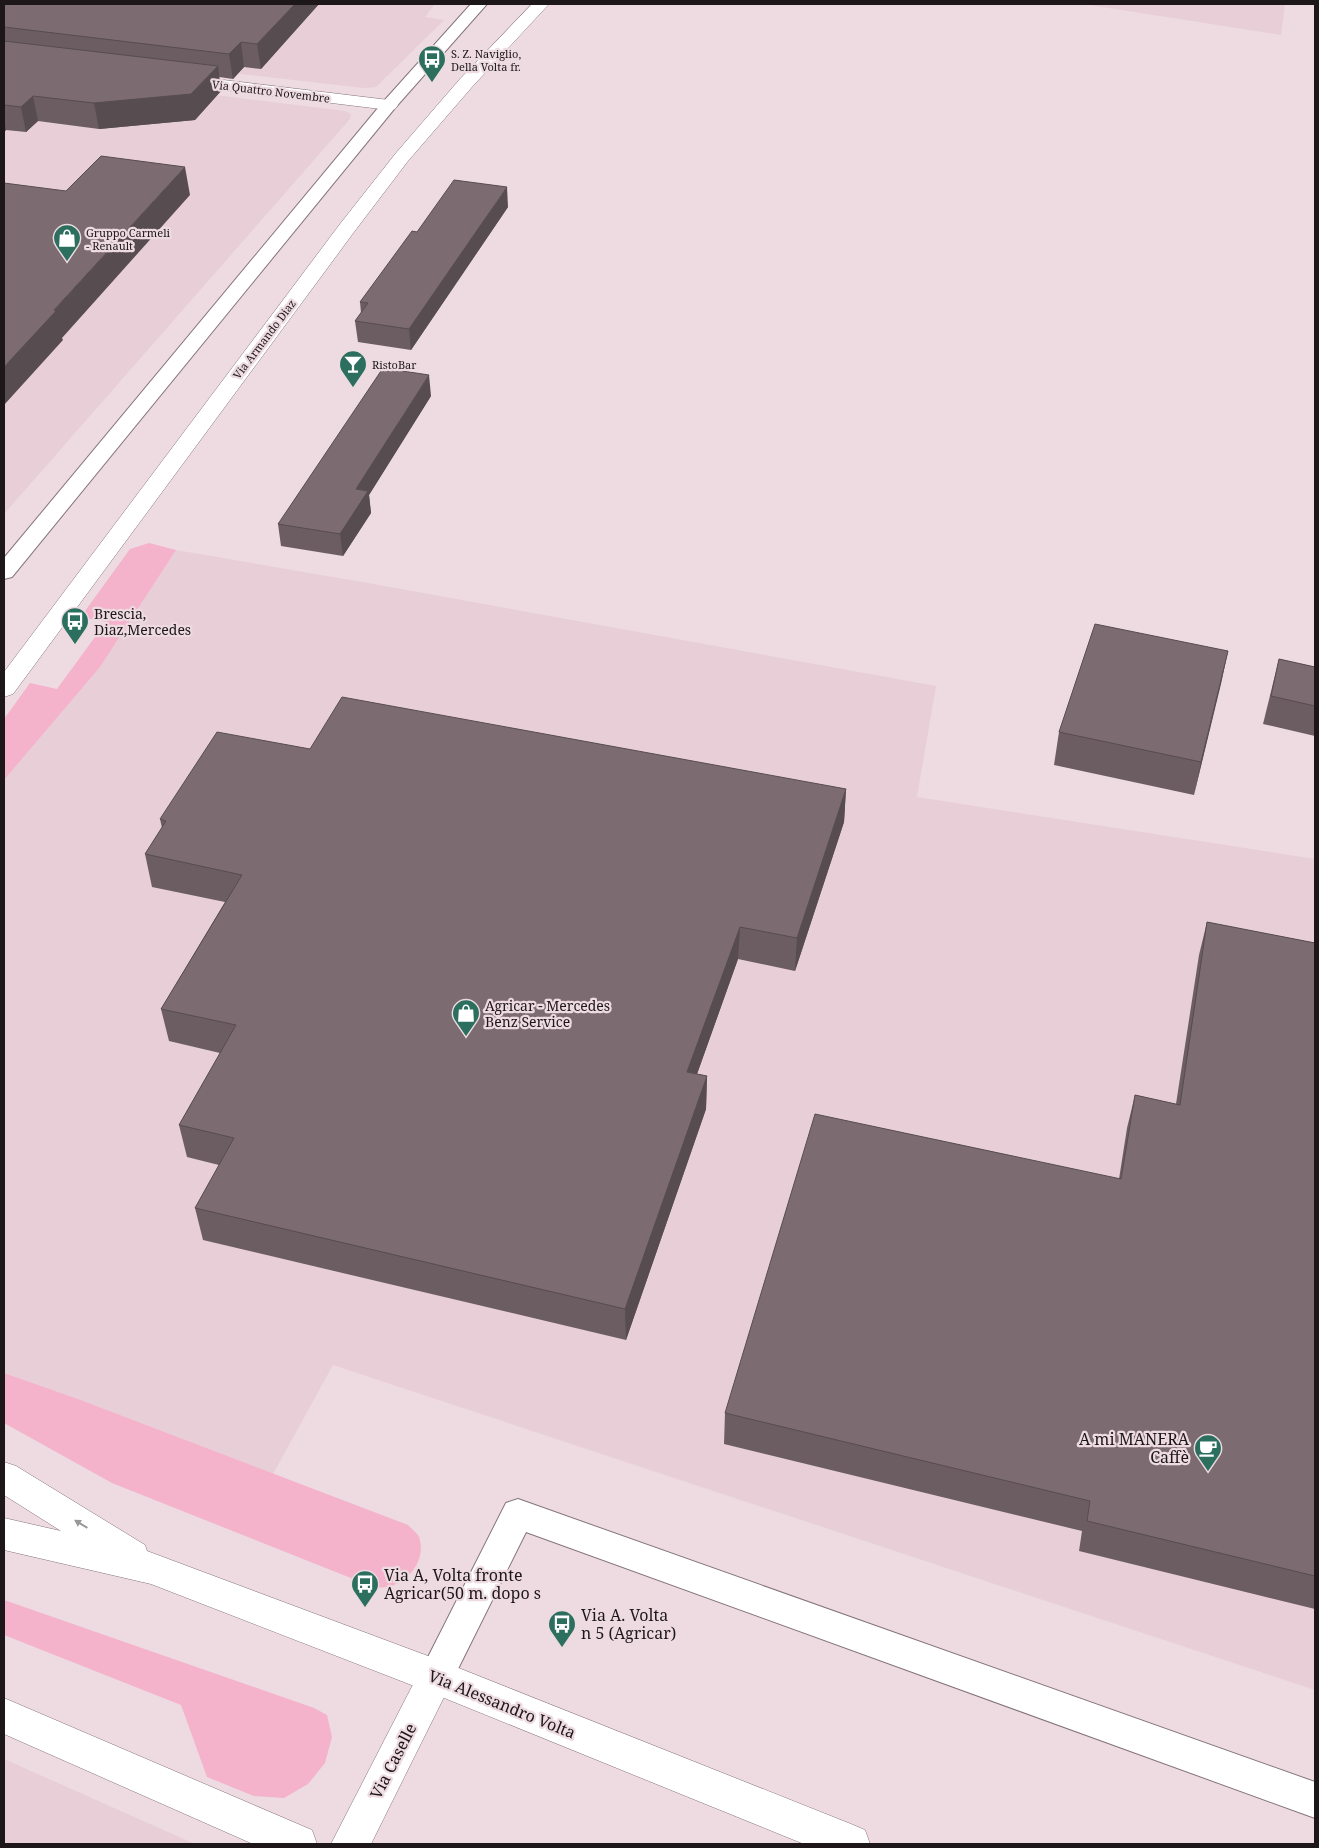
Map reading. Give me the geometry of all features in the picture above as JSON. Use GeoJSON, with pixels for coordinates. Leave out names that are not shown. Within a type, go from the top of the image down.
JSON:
{"type":"FeatureCollection","features":[{"type":"Feature","properties":{"kind":"main road","name":"Via Armando Diaz"},"geometry":{"type":"LineString","coordinates":[[4,689],[396,165],[466,83],[541,4]]}},
{"type":"Feature","properties":{"kind":"main road","name":"Via Quattro Novembre"},"geometry":{"type":"LineString","coordinates":[[168,78],[389,105]]}},
{"type":"Feature","properties":{"kind":"main road","name":"Via Alessandro Volta"},"geometry":{"type":"LineString","coordinates":[[4,1477],[152,1568]]}},
{"type":"Feature","properties":{"kind":"main road","name":"Via Alessandro Volta"},"geometry":{"type":"LineString","coordinates":[[4,1534],[152,1568],[436,1677],[851,1844]]}},
{"type":"Feature","properties":{"kind":"main road","name":"Via Caselle"},"geometry":{"type":"LineString","coordinates":[[350,1844],[436,1677]]}},
{"type":"Feature","properties":{"kind":"main road"},"geometry":{"type":"LineString","coordinates":[[4,1716],[298,1844]]}},
{"type":"Feature","properties":{"kind":"lane"},"geometry":{"type":"LineString","coordinates":[[4,572],[389,105],[479,4]]}},
{"type":"Feature","properties":{"kind":"lane"},"geometry":{"type":"LineString","coordinates":[[436,1677],[518,1514],[1315,1800]]}},
{"type":"Feature","properties":{"kind":"shaded area"},"geometry":{"type":"Polygon","coordinates":[[[4,4],[435,4],[425,17],[444,20],[376,87],[364,88],[4,47],[4,4]]]}},
{"type":"Feature","properties":{"kind":"shaded area"},"geometry":{"type":"Polygon","coordinates":[[[1083,4],[1285,4],[1281,35],[1083,4]]]}},
{"type":"Feature","properties":{"kind":"shaded area"},"geometry":{"type":"Polygon","coordinates":[[[4,69],[345,111],[351,114],[350,119],[4,514],[4,69]]]}},
{"type":"Feature","properties":{"kind":"shaded area"},"geometry":{"type":"Polygon","coordinates":[[[149,543],[176,550],[100,667],[4,780],[4,719],[30,683],[57,689],[106,622],[90,619],[85,611],[130,549],[149,543]]]}},
{"type":"Feature","properties":{"kind":"shaded area"},"geometry":{"type":"Polygon","coordinates":[[[176,550],[936,686],[917,797],[1315,859],[1315,1690],[333,1365],[273,1474],[78,1399],[4,1373],[4,780],[100,667],[176,550]]]}},
{"type":"Feature","properties":{"kind":"shaded area"},"geometry":{"type":"Polygon","coordinates":[[[4,1373],[78,1399],[408,1525],[419,1537],[421,1546],[418,1562],[402,1581],[395,1585],[387,1587],[371,1586],[112,1483],[4,1423],[4,1373]]]}},
{"type":"Feature","properties":{"kind":"shaded area"},"geometry":{"type":"Polygon","coordinates":[[[4,1600],[314,1708],[327,1715],[332,1737],[325,1763],[308,1784],[284,1798],[254,1796],[207,1777],[181,1705],[4,1635],[4,1600]]]}},
{"type":"Feature","properties":{"kind":"shaded area"},"geometry":{"type":"Polygon","coordinates":[[[4,1759],[195,1844],[4,1844],[4,1759]]]}},
{"type":"Feature","properties":{"kind":"building"},"geometry":{"type":"Polygon","coordinates":[[[4,4],[295,4],[257,44],[241,42],[229,54],[4,27],[4,4]]]}},
{"type":"Feature","properties":{"kind":"building"},"geometry":{"type":"Polygon","coordinates":[[[4,41],[218,66],[191,94],[94,103],[33,96],[21,107],[4,105],[4,41]]]}},
{"type":"Feature","properties":{"kind":"building","name":"Gruppo Carmeli - Renault"},"geometry":{"type":"Polygon","coordinates":[[[101,156],[185,167],[4,367],[4,183],[66,191],[101,156]]]}},
{"type":"Feature","properties":{"kind":"building"},"geometry":{"type":"Polygon","coordinates":[[[454,180],[507,187],[409,329],[355,321],[368,303],[360,302],[412,231],[417,232],[454,180]]]}},
{"type":"Feature","properties":{"kind":"building"},"geometry":{"type":"Polygon","coordinates":[[[383,368],[429,375],[356,489],[368,491],[340,534],[278,524],[383,368]]]}},
{"type":"Feature","properties":{"kind":"building"},"geometry":{"type":"Polygon","coordinates":[[[1095,624],[1228,651],[1201,762],[1059,732],[1095,624]]]}},
{"type":"Feature","properties":{"kind":"building"},"geometry":{"type":"Polygon","coordinates":[[[1279,659],[1315,667],[1315,706],[1271,696],[1279,659]]]}},
{"type":"Feature","properties":{"kind":"building"},"geometry":{"type":"Polygon","coordinates":[[[342,697],[846,789],[797,938],[740,927],[687,1072],[707,1076],[625,1309],[195,1208],[234,1138],[179,1125],[236,1025],[161,1009],[242,875],[145,854],[166,821],[160,819],[217,732],[310,749],[342,697]]]}},
{"type":"Feature","properties":{"kind":"building"},"geometry":{"type":"Polygon","coordinates":[[[1207,922],[1315,943],[1315,1576],[1087,1521],[1090,1501],[725,1413],[815,1114],[1121,1179],[1135,1095],[1180,1105],[1207,922]]]}},
{"type":"Feature","properties":{"kind":"place","name":"S. Z. Naviglio, Della Volta fr."},"geometry":{"type":"Point","coordinates":[432,83]}},
{"type":"Feature","properties":{"kind":"place","name":"Gruppo Carmeli - Renault"},"geometry":{"type":"Point","coordinates":[67,262]}},
{"type":"Feature","properties":{"kind":"place","name":"RistoBar"},"geometry":{"type":"Point","coordinates":[353,388]}},
{"type":"Feature","properties":{"kind":"place","name":"Brescia, Diaz,Mercedes"},"geometry":{"type":"Point","coordinates":[75,645]}},
{"type":"Feature","properties":{"kind":"place","name":"Agricar - Mercedes Benz Service"},"geometry":{"type":"Point","coordinates":[466,1037]}},
{"type":"Feature","properties":{"kind":"place","name":"A mi MANERA Caffè"},"geometry":{"type":"Point","coordinates":[1208,1472]}},
{"type":"Feature","properties":{"kind":"place","name":"Via A, Volta fronte Agricar(50 m. dopo s"},"geometry":{"type":"Point","coordinates":[365,1608]}},
{"type":"Feature","properties":{"kind":"place","name":"Via A. Volta n 5 (Agricar)"},"geometry":{"type":"Point","coordinates":[562,1648]}}]}
